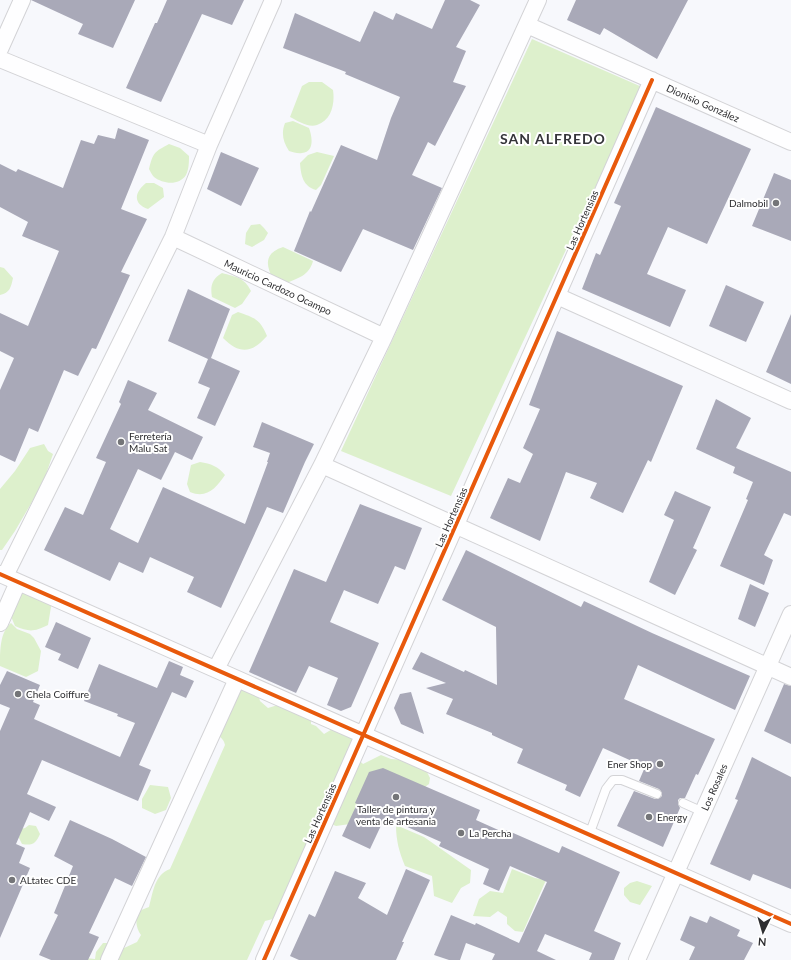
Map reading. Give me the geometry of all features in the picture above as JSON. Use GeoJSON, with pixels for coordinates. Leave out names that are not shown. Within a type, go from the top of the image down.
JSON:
{"type":"FeatureCollection","features":[{"type":"Feature","properties":{"kind":"street"},"geometry":{"type":"LineString","coordinates":[[0,49],[22,0]]}},
{"type":"Feature","properties":{"kind":"street"},"geometry":{"type":"LineString","coordinates":[[0,622],[8,577],[173,237],[209,145],[273,0]]}},
{"type":"Feature","properties":{"kind":"street"},"geometry":{"type":"LineString","coordinates":[[216,669],[322,465],[384,337],[538,0]]}},
{"type":"Feature","properties":{"kind":"street","name":"Dionisio González"},"geometry":{"type":"LineString","coordinates":[[527,25],[791,142]]}},
{"type":"Feature","properties":{"kind":"street"},"geometry":{"type":"LineString","coordinates":[[0,59],[209,145]]}},
{"type":"Feature","properties":{"kind":"street","name":"Las Hortensias"},"geometry":{"type":"LineString","coordinates":[[264,960],[652,80]]}},
{"type":"Feature","properties":{"kind":"street","name":"Mauricio Cardozo Ocampo"},"geometry":{"type":"LineString","coordinates":[[173,237],[384,337]]}},
{"type":"Feature","properties":{"kind":"street"},"geometry":{"type":"LineString","coordinates":[[557,296],[791,401]]}},
{"type":"Feature","properties":{"kind":"street"},"geometry":{"type":"LineString","coordinates":[[322,465],[791,677]]}},
{"type":"Feature","properties":{"kind":"street"},"geometry":{"type":"LineString","coordinates":[[8,577],[791,924]]}},
{"type":"Feature","properties":{"kind":"street","name":"Los Rosales"},"geometry":{"type":"LineString","coordinates":[[637,960],[791,614]]}},
{"type":"Feature","properties":{"kind":"street"},"geometry":{"type":"LineString","coordinates":[[110,960],[237,679]]}},
{"type":"Feature","properties":{"kind":"lane"},"geometry":{"type":"LineString","coordinates":[[589,834],[606,789],[613,780],[622,780],[657,794]]}},
{"type":"Feature","properties":{"kind":"lane"},"geometry":{"type":"LineString","coordinates":[[682,803],[703,812]]}},
{"type":"Feature","properties":{"kind":"green space"},"geometry":{"type":"Polygon","coordinates":[[[532,39],[642,87],[451,496],[341,451],[532,39]]]}},
{"type":"Feature","properties":{"kind":"green space"},"geometry":{"type":"Polygon","coordinates":[[[309,82],[322,82],[333,90],[333,105],[329,115],[322,123],[314,126],[303,124],[290,117],[302,86],[309,82]]]}},
{"type":"Feature","properties":{"kind":"green space"},"geometry":{"type":"Polygon","coordinates":[[[293,121],[309,128],[312,143],[309,150],[306,152],[299,153],[289,151],[285,144],[283,134],[285,123],[293,121]]]}},
{"type":"Feature","properties":{"kind":"green space"},"geometry":{"type":"Polygon","coordinates":[[[169,144],[180,148],[189,156],[186,175],[183,179],[171,183],[162,181],[153,176],[149,169],[155,154],[169,144]]]}},
{"type":"Feature","properties":{"kind":"green space"},"geometry":{"type":"Polygon","coordinates":[[[317,152],[334,156],[321,185],[316,190],[305,183],[301,172],[300,163],[308,155],[317,152]]]}},
{"type":"Feature","properties":{"kind":"green space"},"geometry":{"type":"Polygon","coordinates":[[[146,183],[154,183],[163,188],[164,197],[148,209],[143,207],[137,201],[139,190],[146,183]]]}},
{"type":"Feature","properties":{"kind":"green space"},"geometry":{"type":"Polygon","coordinates":[[[260,224],[268,233],[264,240],[252,247],[245,244],[246,233],[251,225],[260,224]]]}},
{"type":"Feature","properties":{"kind":"green space"},"geometry":{"type":"Polygon","coordinates":[[[283,247],[313,261],[306,273],[284,284],[273,279],[270,274],[268,264],[268,260],[273,252],[283,247]]]}},
{"type":"Feature","properties":{"kind":"green space"},"geometry":{"type":"Polygon","coordinates":[[[0,267],[4,268],[13,278],[11,287],[8,291],[0,295],[0,267]]]}},
{"type":"Feature","properties":{"kind":"green space"},"geometry":{"type":"Polygon","coordinates":[[[222,273],[242,280],[251,291],[242,304],[235,308],[212,297],[212,283],[222,273]]]}},
{"type":"Feature","properties":{"kind":"green space"},"geometry":{"type":"Polygon","coordinates":[[[238,312],[256,320],[262,326],[267,336],[262,342],[251,349],[240,349],[223,338],[232,315],[238,312]]]}},
{"type":"Feature","properties":{"kind":"green space"},"geometry":{"type":"Polygon","coordinates":[[[44,444],[48,451],[53,454],[43,483],[15,531],[2,550],[0,550],[0,489],[15,471],[30,448],[44,444]]]}},
{"type":"Feature","properties":{"kind":"green space"},"geometry":{"type":"Polygon","coordinates":[[[200,462],[220,469],[225,475],[210,491],[196,494],[190,492],[187,484],[191,465],[200,462]]]}},
{"type":"Feature","properties":{"kind":"green space"},"geometry":{"type":"Polygon","coordinates":[[[20,587],[52,601],[48,625],[32,630],[15,626],[10,614],[20,587]]]}},
{"type":"Feature","properties":{"kind":"green space"},"geometry":{"type":"Polygon","coordinates":[[[11,623],[17,629],[30,634],[41,651],[38,671],[26,677],[0,666],[3,636],[7,627],[11,623]]]}},
{"type":"Feature","properties":{"kind":"green space"},"geometry":{"type":"Polygon","coordinates":[[[244,686],[258,694],[260,701],[268,708],[281,704],[306,714],[311,721],[311,724],[316,726],[324,734],[334,728],[355,734],[360,761],[363,764],[381,755],[391,759],[404,760],[425,768],[430,778],[429,784],[421,790],[350,824],[336,826],[329,823],[277,915],[273,919],[265,921],[247,960],[83,960],[86,958],[95,959],[96,952],[103,943],[114,943],[122,949],[137,942],[141,935],[136,923],[138,913],[149,907],[157,880],[170,869],[225,745],[222,739],[217,735],[214,721],[244,686]]]}},
{"type":"Feature","properties":{"kind":"green space"},"geometry":{"type":"Polygon","coordinates":[[[150,785],[168,787],[171,798],[166,810],[155,814],[142,808],[142,799],[150,785]]]}},
{"type":"Feature","properties":{"kind":"green space"},"geometry":{"type":"Polygon","coordinates":[[[29,825],[36,826],[40,834],[34,843],[29,845],[22,844],[19,838],[20,829],[29,825]]]}},
{"type":"Feature","properties":{"kind":"green space"},"geometry":{"type":"Polygon","coordinates":[[[396,825],[424,837],[471,870],[470,883],[461,888],[452,903],[434,896],[432,876],[405,866],[398,846],[396,825]]]}},
{"type":"Feature","properties":{"kind":"green space"},"geometry":{"type":"Polygon","coordinates":[[[512,869],[535,878],[546,880],[523,932],[515,931],[507,924],[507,917],[498,911],[490,917],[473,916],[479,899],[490,891],[503,893],[512,869]]]}},
{"type":"Feature","properties":{"kind":"green space"},"geometry":{"type":"Polygon","coordinates":[[[637,881],[652,886],[640,905],[630,902],[624,895],[624,888],[630,883],[637,881]]]}},
{"type":"Feature","properties":{"kind":"building"},"geometry":{"type":"Polygon","coordinates":[[[31,0],[135,0],[113,48],[78,34],[83,24],[31,0]]]}},
{"type":"Feature","properties":{"kind":"building"},"geometry":{"type":"Polygon","coordinates":[[[167,0],[244,0],[232,25],[202,14],[161,102],[126,88],[167,0]]]}},
{"type":"Feature","properties":{"kind":"building"},"geometry":{"type":"Polygon","coordinates":[[[445,0],[470,0],[480,5],[456,47],[466,51],[453,82],[466,86],[435,146],[428,142],[412,175],[442,188],[413,250],[363,229],[341,272],[294,251],[310,211],[311,212],[341,145],[377,160],[391,118],[400,97],[345,74],[346,72],[283,48],[295,13],[360,42],[374,11],[393,20],[396,13],[432,29],[445,0]]]}},
{"type":"Feature","properties":{"kind":"building"},"geometry":{"type":"Polygon","coordinates":[[[576,0],[688,0],[657,59],[604,28],[600,35],[567,20],[576,0]]]}},
{"type":"Feature","properties":{"kind":"building"},"geometry":{"type":"Polygon","coordinates":[[[656,107],[751,149],[707,244],[668,227],[647,274],[686,290],[670,327],[582,289],[596,253],[600,255],[621,206],[614,203],[656,107]]]}},
{"type":"Feature","properties":{"kind":"building"},"geometry":{"type":"Polygon","coordinates":[[[118,128],[149,140],[121,209],[147,219],[121,272],[130,275],[96,349],[92,348],[78,376],[64,370],[38,432],[29,428],[15,462],[0,455],[0,390],[14,358],[0,351],[0,313],[28,326],[59,251],[22,236],[28,222],[0,207],[0,164],[16,172],[18,169],[63,188],[81,140],[94,144],[98,135],[115,139],[118,128]]]}},
{"type":"Feature","properties":{"kind":"building"},"geometry":{"type":"Polygon","coordinates":[[[221,152],[259,168],[241,206],[207,189],[221,152]]]}},
{"type":"Feature","properties":{"kind":"building","name":"Dalmobil"},"geometry":{"type":"Polygon","coordinates":[[[774,173],[791,180],[791,241],[752,226],[774,173]]]}},
{"type":"Feature","properties":{"kind":"building"},"geometry":{"type":"Polygon","coordinates":[[[726,285],[764,302],[746,342],[709,326],[726,285]]]}},
{"type":"Feature","properties":{"kind":"building"},"geometry":{"type":"Polygon","coordinates":[[[188,289],[230,309],[211,358],[240,371],[215,426],[197,418],[210,388],[198,383],[208,359],[168,341],[188,289]]]}},
{"type":"Feature","properties":{"kind":"building"},"geometry":{"type":"Polygon","coordinates":[[[791,314],[791,384],[766,372],[791,314]]]}},
{"type":"Feature","properties":{"kind":"building"},"geometry":{"type":"Polygon","coordinates":[[[557,331],[683,386],[651,462],[648,460],[623,513],[590,498],[597,483],[566,472],[540,541],[490,518],[508,478],[520,483],[533,454],[523,448],[540,409],[529,405],[557,331]]]}},
{"type":"Feature","properties":{"kind":"building"},"geometry":{"type":"Polygon","coordinates":[[[128,380],[157,393],[148,410],[203,437],[192,460],[175,452],[161,480],[138,469],[110,529],[138,543],[163,487],[245,524],[270,453],[253,447],[262,422],[314,444],[283,513],[267,507],[221,608],[187,592],[194,577],[150,557],[143,573],[119,562],[110,581],[44,550],[65,507],[83,515],[106,462],[96,458],[121,404],[119,402],[128,380]]]}},
{"type":"Feature","properties":{"kind":"building"},"geometry":{"type":"Polygon","coordinates":[[[716,399],[751,418],[736,448],[791,472],[791,516],[784,513],[764,555],[773,560],[764,585],[720,566],[748,500],[746,499],[753,482],[733,473],[735,467],[696,449],[716,399]]]}},
{"type":"Feature","properties":{"kind":"building"},"geometry":{"type":"Polygon","coordinates":[[[675,491],[711,507],[693,548],[697,550],[675,595],[649,582],[674,520],[664,515],[675,491]]]}},
{"type":"Feature","properties":{"kind":"building"},"geometry":{"type":"Polygon","coordinates":[[[360,504],[422,528],[405,570],[395,566],[378,604],[344,590],[330,622],[379,643],[351,707],[341,711],[327,705],[338,678],[309,666],[296,693],[249,672],[294,569],[326,582],[360,504]]]}},
{"type":"Feature","properties":{"kind":"building"},"geometry":{"type":"Polygon","coordinates":[[[466,550],[581,607],[584,601],[750,676],[735,710],[638,665],[624,699],[715,739],[685,798],[680,798],[678,800],[680,808],[663,847],[617,826],[634,791],[655,799],[662,796],[659,789],[639,781],[645,767],[603,748],[580,797],[565,790],[567,785],[517,763],[523,749],[492,735],[492,733],[446,714],[453,699],[426,688],[446,683],[412,669],[421,652],[464,672],[465,670],[497,685],[496,627],[442,600],[466,550]]]}},
{"type":"Feature","properties":{"kind":"building"},"geometry":{"type":"Polygon","coordinates":[[[750,584],[769,593],[755,627],[738,619],[750,584]]]}},
{"type":"Feature","properties":{"kind":"building"},"geometry":{"type":"Polygon","coordinates":[[[56,622],[91,638],[78,669],[58,660],[61,654],[45,647],[56,622]]]}},
{"type":"Feature","properties":{"kind":"building"},"geometry":{"type":"Polygon","coordinates":[[[169,661],[183,667],[180,675],[194,681],[186,698],[172,692],[139,765],[151,770],[138,801],[42,760],[27,794],[56,807],[49,821],[30,812],[16,844],[25,848],[19,863],[30,868],[0,938],[0,731],[10,708],[0,704],[0,685],[7,671],[40,685],[33,702],[40,705],[34,719],[120,757],[135,723],[117,716],[118,714],[84,701],[99,664],[157,688],[169,661]]]}},
{"type":"Feature","properties":{"kind":"building"},"geometry":{"type":"Polygon","coordinates":[[[784,684],[791,686],[791,744],[764,731],[784,684]]]}},
{"type":"Feature","properties":{"kind":"building"},"geometry":{"type":"Polygon","coordinates":[[[411,692],[424,734],[401,724],[394,708],[400,694],[411,692]]]}},
{"type":"Feature","properties":{"kind":"building"},"geometry":{"type":"Polygon","coordinates":[[[752,757],[791,777],[791,889],[753,874],[750,881],[710,864],[738,800],[735,799],[752,757]]]}},
{"type":"Feature","properties":{"kind":"building"},"geometry":{"type":"Polygon","coordinates":[[[383,768],[480,810],[476,820],[505,833],[506,830],[559,853],[562,846],[620,872],[594,931],[621,943],[614,960],[589,960],[592,953],[545,934],[537,951],[556,960],[492,960],[495,954],[466,943],[460,960],[449,960],[434,955],[451,915],[475,925],[476,923],[519,943],[547,882],[510,866],[499,891],[483,884],[489,869],[439,846],[441,842],[385,817],[370,849],[342,836],[357,804],[355,803],[369,772],[383,768]]]}},
{"type":"Feature","properties":{"kind":"building"},"geometry":{"type":"Polygon","coordinates":[[[70,820],[112,839],[146,857],[132,886],[115,878],[89,933],[99,937],[88,960],[51,960],[39,955],[58,915],[54,913],[73,866],[54,856],[70,820]]]}},
{"type":"Feature","properties":{"kind":"building"},"geometry":{"type":"Polygon","coordinates":[[[406,869],[430,880],[402,942],[404,942],[396,960],[299,960],[290,956],[309,914],[315,917],[335,871],[366,883],[358,898],[387,915],[406,869]]]}},
{"type":"Feature","properties":{"kind":"building"},"geometry":{"type":"Polygon","coordinates":[[[690,916],[707,923],[710,916],[740,930],[737,936],[753,943],[744,960],[689,960],[695,947],[680,940],[690,916]]]}},
{"type":"Feature","properties":{"kind":"cycle path"},"geometry":{"type":"LineString","coordinates":[[264,960],[652,80]]}},
{"type":"Feature","properties":{"kind":"cycle path"},"geometry":{"type":"LineString","coordinates":[[0,574],[791,924]]}},
{"type":"Feature","properties":{"kind":"place","name":"Dalmobil"},"geometry":{"type":"Point","coordinates":[776,203]}},
{"type":"Feature","properties":{"kind":"place","name":"Ferretería Malu Sat"},"geometry":{"type":"Point","coordinates":[121,442]}},
{"type":"Feature","properties":{"kind":"place","name":"Chela Coiffure"},"geometry":{"type":"Point","coordinates":[18,694]}},
{"type":"Feature","properties":{"kind":"place","name":"Ener Shop"},"geometry":{"type":"Point","coordinates":[660,764]}},
{"type":"Feature","properties":{"kind":"place","name":"Taller de pintura y venta de artesania"},"geometry":{"type":"Point","coordinates":[396,797]}},
{"type":"Feature","properties":{"kind":"place","name":"Energy"},"geometry":{"type":"Point","coordinates":[649,817]}},
{"type":"Feature","properties":{"kind":"place","name":"La Percha"},"geometry":{"type":"Point","coordinates":[461,833]}},
{"type":"Feature","properties":{"kind":"place","name":"ALtatec CDE"},"geometry":{"type":"Point","coordinates":[12,880]}},
{"type":"Feature","properties":{"kind":"district","name":"SAN ALFREDO"},"geometry":{"type":"Point","coordinates":[553,138]}}]}
